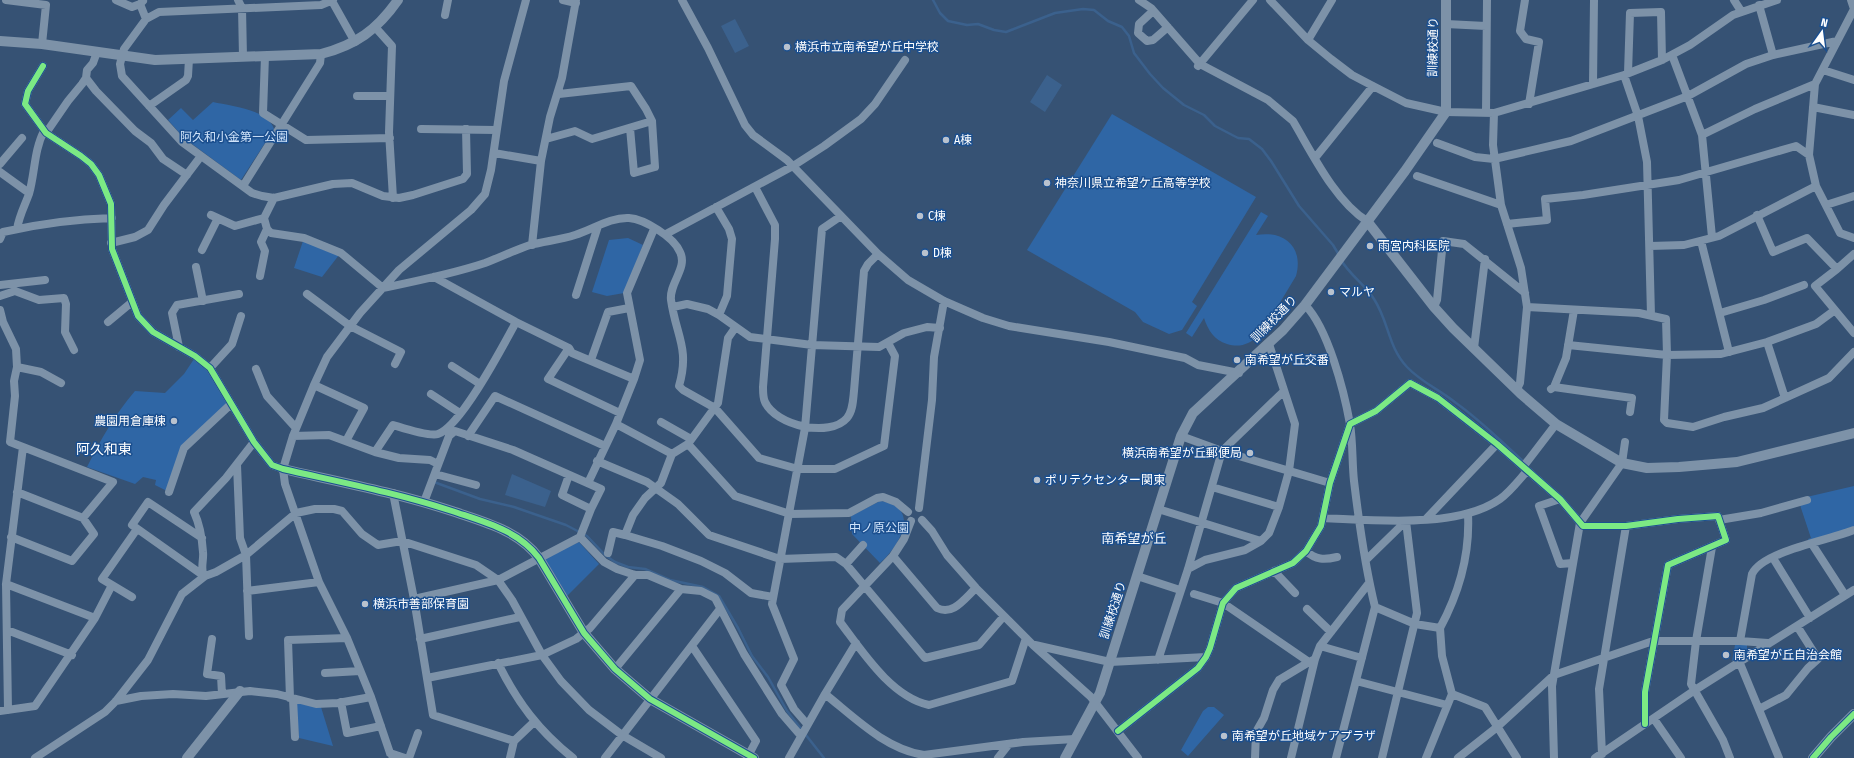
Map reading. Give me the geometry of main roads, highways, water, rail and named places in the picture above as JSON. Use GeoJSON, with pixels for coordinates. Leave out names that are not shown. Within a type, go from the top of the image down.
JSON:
{"type":"FeatureCollection","features":[{"type":"Feature","properties":{"kind":"waterway"},"geometry":{"type":"LineString","coordinates":[[933,0],[940,13],[948,21],[967,25],[978,24],[994,30],[1006,32],[1055,13],[1083,9],[1094,10],[1108,21],[1122,27],[1129,36],[1134,53],[1163,88],[1184,105],[1204,115],[1215,126],[1238,138],[1249,139],[1262,149],[1299,206],[1333,245],[1339,255]]}},
{"type":"Feature","properties":{"kind":"waterway"},"geometry":{"type":"LineString","coordinates":[[1341,260],[1374,299],[1383,317],[1392,343],[1407,367],[1418,377],[1474,416],[1523,461]]}},
{"type":"Feature","properties":{"kind":"waterway"},"geometry":{"type":"LineString","coordinates":[[434,482],[480,499],[514,507],[566,525],[587,536],[605,555],[615,562],[628,567],[645,569],[670,580],[703,587],[719,596],[738,628],[752,656],[768,677],[787,711],[824,758]]}},
{"type":"Feature","properties":{"kind":"place","name":"横浜市立南希望が丘中学校"},"geometry":{"type":"Point","coordinates":[787,47]}},
{"type":"Feature","properties":{"kind":"place","name":"A棟"},"geometry":{"type":"Point","coordinates":[946,140]}},
{"type":"Feature","properties":{"kind":"place","name":"神奈川県立希望ケ丘高等学校"},"geometry":{"type":"Point","coordinates":[1047,183]}},
{"type":"Feature","properties":{"kind":"place","name":"C棟"},"geometry":{"type":"Point","coordinates":[920,216]}},
{"type":"Feature","properties":{"kind":"place","name":"雨宮内科医院"},"geometry":{"type":"Point","coordinates":[1370,246]}},
{"type":"Feature","properties":{"kind":"place","name":"D棟"},"geometry":{"type":"Point","coordinates":[925,253]}},
{"type":"Feature","properties":{"kind":"place","name":"マルヤ"},"geometry":{"type":"Point","coordinates":[1331,292]}},
{"type":"Feature","properties":{"kind":"place","name":"南希望が丘交番"},"geometry":{"type":"Point","coordinates":[1237,360]}},
{"type":"Feature","properties":{"kind":"place","name":"農園用倉庫棟"},"geometry":{"type":"Point","coordinates":[174,421]}},
{"type":"Feature","properties":{"kind":"place","name":"横浜南希望が丘郵便局"},"geometry":{"type":"Point","coordinates":[1250,453]}},
{"type":"Feature","properties":{"kind":"place","name":"ポリテクセンター関東"},"geometry":{"type":"Point","coordinates":[1037,480]}},
{"type":"Feature","properties":{"kind":"place","name":"横浜市善部保育園"},"geometry":{"type":"Point","coordinates":[365,604]}},
{"type":"Feature","properties":{"kind":"place","name":"南希望が丘自治会館"},"geometry":{"type":"Point","coordinates":[1726,655]}},
{"type":"Feature","properties":{"kind":"place","name":"南希望が丘地域ケアプラザ"},"geometry":{"type":"Point","coordinates":[1224,736]}},
{"type":"Feature","properties":{"kind":"district","name":"阿久和東"},"geometry":{"type":"Point","coordinates":[104,449]}},
{"type":"Feature","properties":{"kind":"district","name":"南希望が丘"},"geometry":{"type":"Point","coordinates":[1134,538]}},
{"type":"Feature","properties":{"kind":"park label","name":"阿久和小金第一公園"},"geometry":{"type":"Point","coordinates":[234,137]}},
{"type":"Feature","properties":{"kind":"park label","name":"中ノ原公園"},"geometry":{"type":"Point","coordinates":[879,528]}}]}
